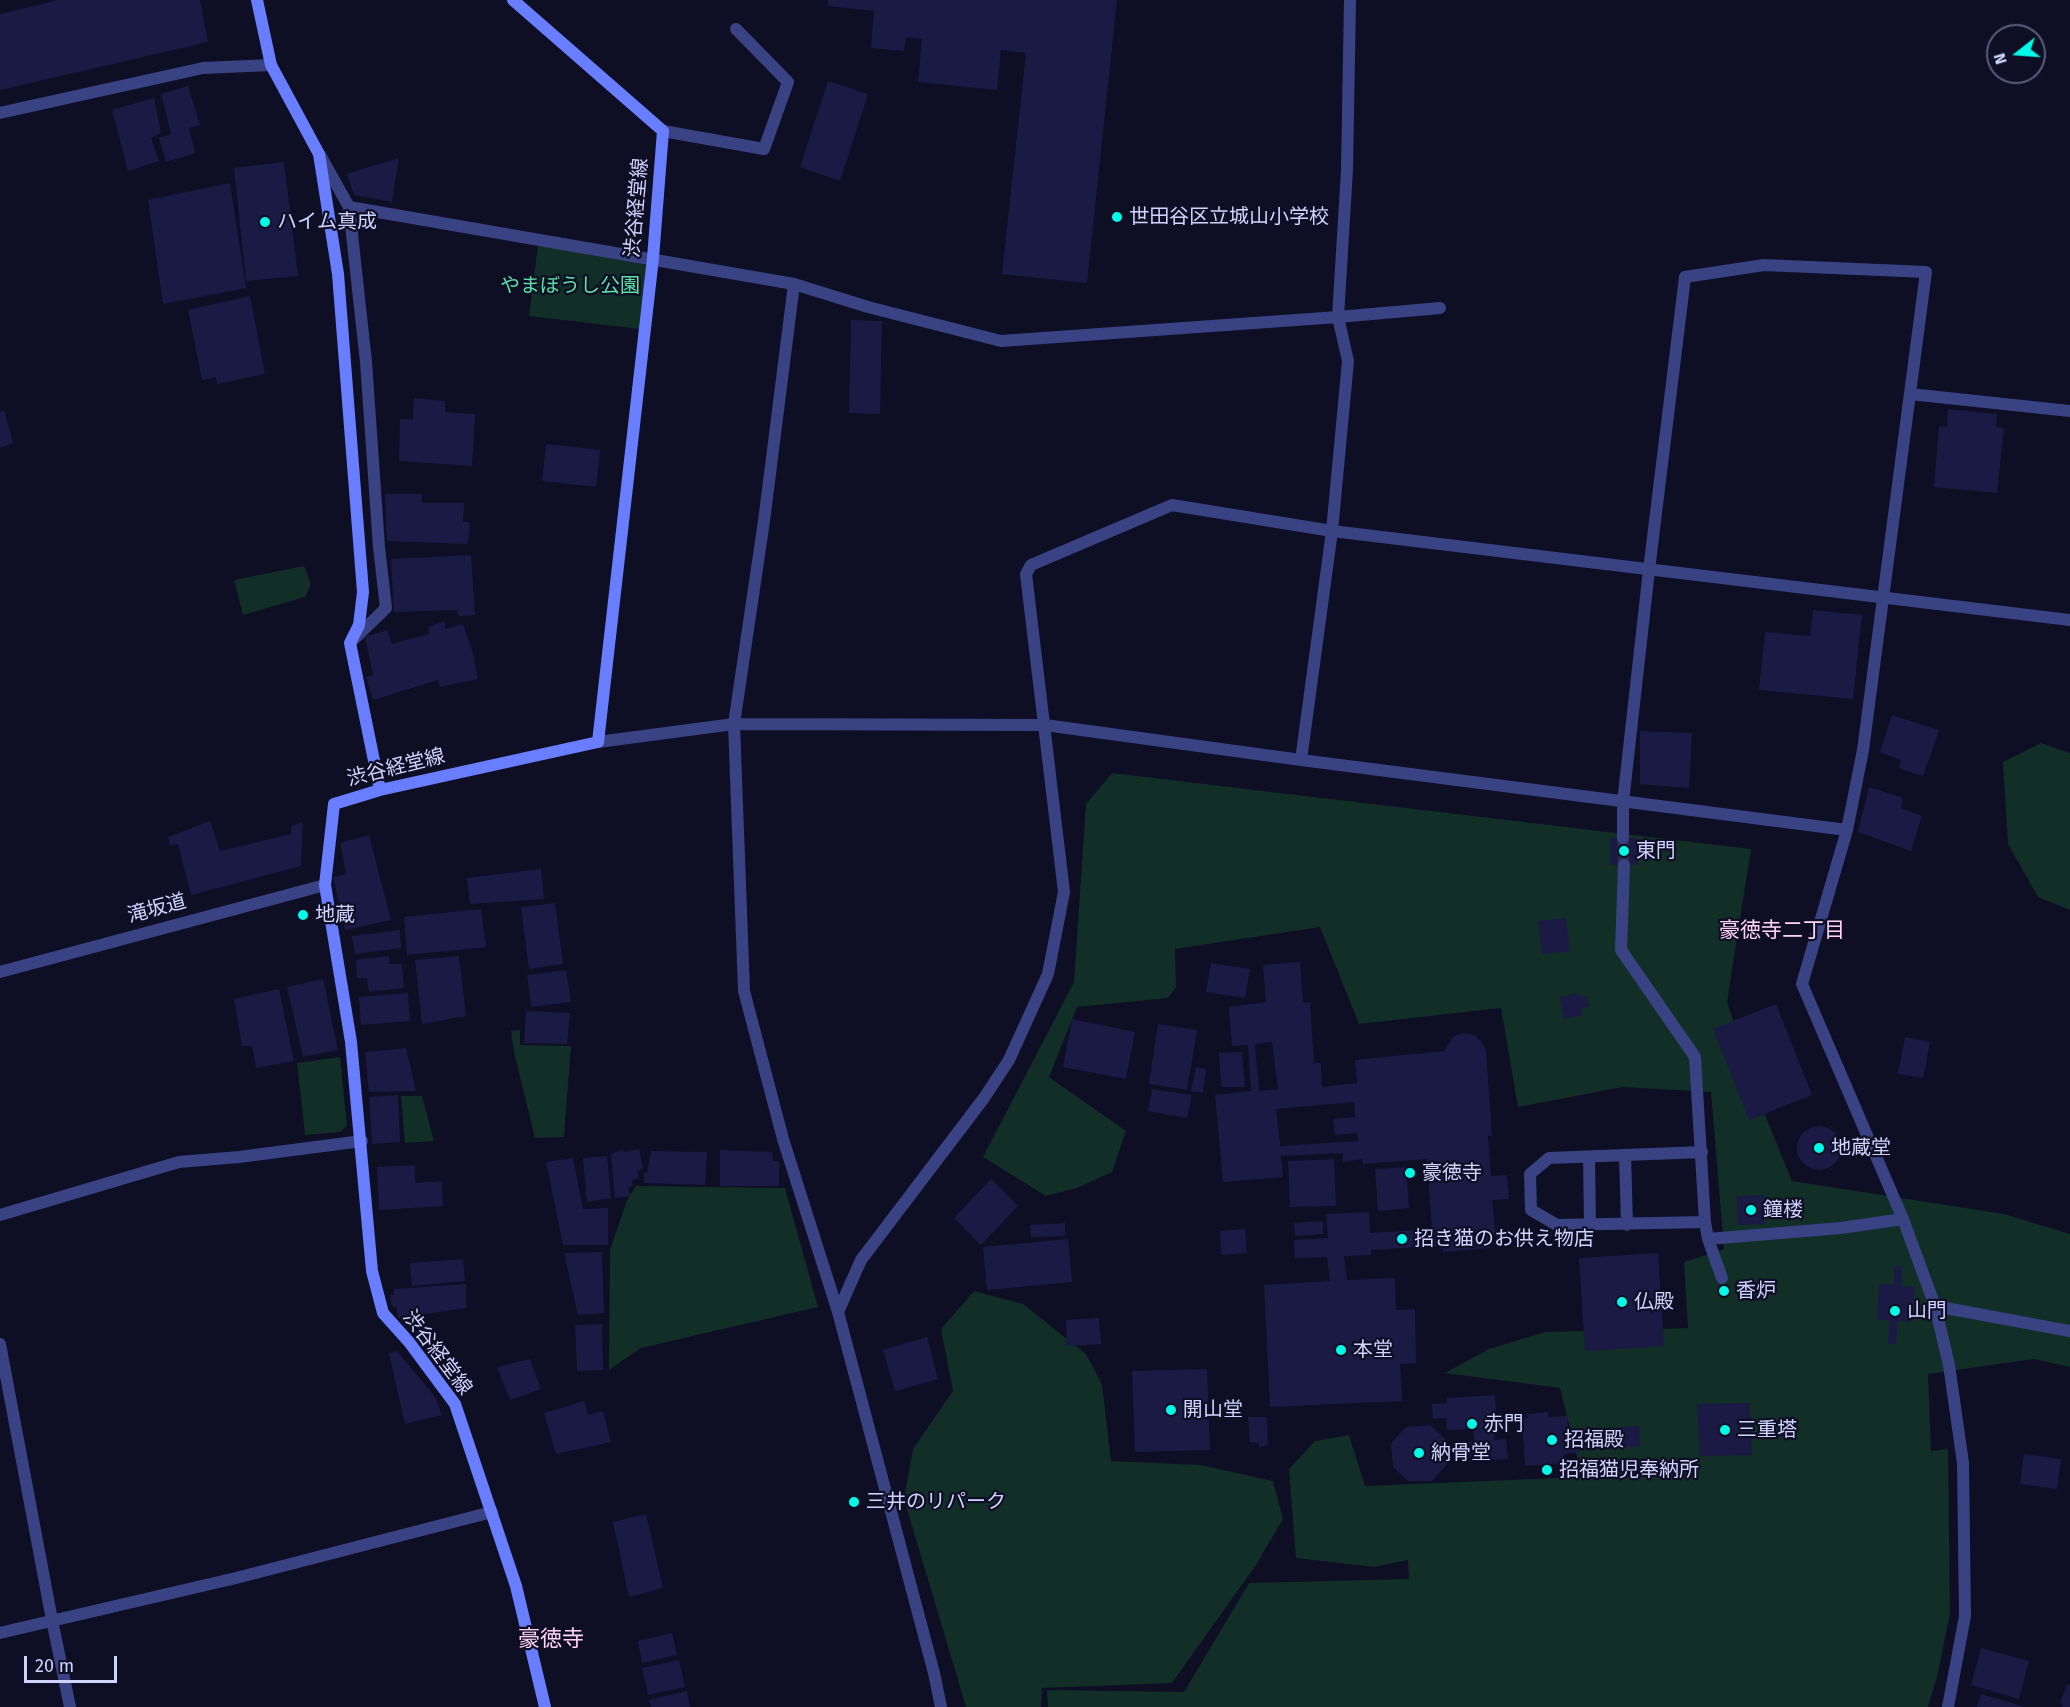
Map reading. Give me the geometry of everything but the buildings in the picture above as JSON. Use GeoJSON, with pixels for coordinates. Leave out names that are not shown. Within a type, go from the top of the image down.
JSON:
{"type":"FeatureCollection","features":[{"type":"Feature","properties":{"kind":"main road"},"geometry":{"type":"LineString","coordinates":[[257,0],[271,65],[319,154],[338,273],[363,592],[358,626],[350,643],[380,790]]}},
{"type":"Feature","properties":{"kind":"main road"},"geometry":{"type":"LineString","coordinates":[[513,0],[663,131]]}},
{"type":"Feature","properties":{"kind":"main road","name":"渋谷経堂線"},"geometry":{"type":"LineString","coordinates":[[545,1707],[516,1586],[454,1404],[409,1342],[383,1313],[372,1271],[362,1141],[351,1042],[325,885],[334,804],[380,790],[598,742],[653,258],[663,131]]}},
{"type":"Feature","properties":{"kind":"street"},"geometry":{"type":"LineString","coordinates":[[1301,760],[1332,531],[1348,361],[1338,317],[1347,170],[1350,0]]}},
{"type":"Feature","properties":{"kind":"street"},"geometry":{"type":"LineString","coordinates":[[663,131],[764,149],[788,82],[736,29]]}},
{"type":"Feature","properties":{"kind":"street"},"geometry":{"type":"LineString","coordinates":[[0,114],[203,68],[271,65]]}},
{"type":"Feature","properties":{"kind":"street"},"geometry":{"type":"LineString","coordinates":[[319,154],[349,207],[366,362],[379,547],[386,608],[350,643]]}},
{"type":"Feature","properties":{"kind":"street"},"geometry":{"type":"LineString","coordinates":[[349,207],[794,284],[868,307],[1001,340],[1440,308]]}},
{"type":"Feature","properties":{"kind":"street"},"geometry":{"type":"LineString","coordinates":[[1623,838],[1623,802],[1685,277],[1764,265],[1926,272],[1863,750],[1847,830],[1803,984],[1903,1219],[1935,1306],[1949,1365],[1963,1462],[1965,1616],[1948,1707]]}},
{"type":"Feature","properties":{"kind":"street"},"geometry":{"type":"LineString","coordinates":[[794,284],[764,521],[734,724],[744,991],[783,1138],[838,1312],[934,1673],[941,1707]]}},
{"type":"Feature","properties":{"kind":"street"},"geometry":{"type":"LineString","coordinates":[[1910,394],[2070,411]]}},
{"type":"Feature","properties":{"kind":"street"},"geometry":{"type":"LineString","coordinates":[[838,1312],[861,1260],[984,1098],[1009,1060],[1048,974],[1064,892],[1026,574],[1031,565],[1172,505],[1332,531],[2070,620]]}},
{"type":"Feature","properties":{"kind":"street"},"geometry":{"type":"LineString","coordinates":[[598,742],[734,724],[1045,725],[1847,830]]}},
{"type":"Feature","properties":{"kind":"street"},"geometry":{"type":"LineString","coordinates":[[1624,865],[1621,950],[1695,1057],[1705,1222],[1708,1239],[1722,1278]]}},
{"type":"Feature","properties":{"kind":"street","name":"滝坂道"},"geometry":{"type":"LineString","coordinates":[[0,972],[325,885]]}},
{"type":"Feature","properties":{"kind":"street"},"geometry":{"type":"LineString","coordinates":[[0,1215],[179,1162],[239,1157],[362,1141]]}},
{"type":"Feature","properties":{"kind":"street"},"geometry":{"type":"LineString","coordinates":[[1702,1152],[1549,1158],[1530,1174],[1531,1210],[1557,1226],[1705,1222]]}},
{"type":"Feature","properties":{"kind":"street"},"geometry":{"type":"LineString","coordinates":[[1625,1155],[1628,1225]]}},
{"type":"Feature","properties":{"kind":"street"},"geometry":{"type":"LineString","coordinates":[[1589,1157],[1590,1225]]}},
{"type":"Feature","properties":{"kind":"street"},"geometry":{"type":"LineString","coordinates":[[1708,1239],[1840,1228],[1903,1219]]}},
{"type":"Feature","properties":{"kind":"street"},"geometry":{"type":"LineString","coordinates":[[1935,1306],[2070,1331]]}},
{"type":"Feature","properties":{"kind":"street"},"geometry":{"type":"LineString","coordinates":[[0,1344],[70,1707]]}},
{"type":"Feature","properties":{"kind":"street"},"geometry":{"type":"LineString","coordinates":[[0,1632],[236,1578],[492,1512]]}},
{"type":"Feature","properties":{"kind":"green space","name":"やまぼうし公園"},"geometry":{"type":"Polygon","coordinates":[[[538,245],[647,265],[640,329],[529,316],[538,245]]]}},
{"type":"Feature","properties":{"kind":"green space"},"geometry":{"type":"Polygon","coordinates":[[[304,566],[311,584],[305,597],[243,615],[234,580],[304,566]]]}},
{"type":"Feature","properties":{"kind":"green space"},"geometry":{"type":"Polygon","coordinates":[[[2041,743],[2070,753],[2070,910],[2038,897],[2008,844],[2003,762],[2041,743]]]}},
{"type":"Feature","properties":{"kind":"green space"},"geometry":{"type":"Polygon","coordinates":[[[1112,773],[1751,849],[1727,1002],[1767,1120],[1792,1181],[2004,1214],[2070,1234],[2070,1367],[2034,1359],[1928,1374],[1931,1451],[1948,1449],[1950,1613],[1937,1677],[1928,1707],[1048,1707],[1047,1690],[1184,1692],[1249,1583],[1409,1579],[1408,1560],[1374,1567],[1296,1558],[1289,1469],[1315,1441],[1349,1435],[1365,1486],[1582,1477],[1560,1388],[1445,1373],[1489,1349],[1545,1332],[1688,1328],[1684,1262],[1724,1249],[1711,1092],[1623,1087],[1518,1107],[1501,1008],[1359,1024],[1320,927],[1175,949],[1176,987],[1168,998],[1077,1007],[1049,1077],[1126,1131],[1112,1172],[1077,1188],[1046,1196],[983,1157],[1074,982],[1086,804],[1112,773]]]}},
{"type":"Feature","properties":{"kind":"green space"},"geometry":{"type":"Polygon","coordinates":[[[520,1030],[520,1045],[571,1046],[564,1137],[535,1138],[511,1031],[520,1030]]]}},
{"type":"Feature","properties":{"kind":"green space"},"geometry":{"type":"Polygon","coordinates":[[[340,1057],[347,1126],[340,1132],[305,1135],[297,1063],[340,1057]]]}},
{"type":"Feature","properties":{"kind":"green space"},"geometry":{"type":"Polygon","coordinates":[[[401,1096],[422,1096],[434,1141],[405,1143],[401,1096]]]}},
{"type":"Feature","properties":{"kind":"green space"},"geometry":{"type":"Polygon","coordinates":[[[636,1186],[785,1188],[818,1307],[641,1348],[609,1370],[610,1250],[627,1200],[636,1186]]]}},
{"type":"Feature","properties":{"kind":"green space"},"geometry":{"type":"Polygon","coordinates":[[[974,1291],[1023,1304],[1086,1354],[1102,1384],[1111,1461],[1201,1465],[1273,1481],[1283,1519],[1256,1565],[1172,1683],[1042,1688],[1041,1707],[966,1707],[904,1499],[913,1449],[953,1391],[941,1329],[974,1291]]]}},
{"type":"Feature","properties":{"kind":"tunnel"},"geometry":{"type":"LineString","coordinates":[[1623,838],[1624,865]]}},
{"type":"Feature","properties":{"kind":"place","name":"世田谷区立城山小学校"},"geometry":{"type":"Point","coordinates":[1117,217]}},
{"type":"Feature","properties":{"kind":"place","name":"ハイム真成"},"geometry":{"type":"Point","coordinates":[265,222]}},
{"type":"Feature","properties":{"kind":"place","name":"東門"},"geometry":{"type":"Point","coordinates":[1624,851]}},
{"type":"Feature","properties":{"kind":"place","name":"地蔵"},"geometry":{"type":"Point","coordinates":[303,915]}},
{"type":"Feature","properties":{"kind":"place","name":"地蔵堂"},"geometry":{"type":"Point","coordinates":[1819,1148]}},
{"type":"Feature","properties":{"kind":"place","name":"豪徳寺"},"geometry":{"type":"Point","coordinates":[1410,1173]}},
{"type":"Feature","properties":{"kind":"place","name":"鐘楼"},"geometry":{"type":"Point","coordinates":[1751,1210]}},
{"type":"Feature","properties":{"kind":"place","name":"招き猫のお供え物店"},"geometry":{"type":"Point","coordinates":[1402,1239]}},
{"type":"Feature","properties":{"kind":"place","name":"香炉"},"geometry":{"type":"Point","coordinates":[1724,1291]}},
{"type":"Feature","properties":{"kind":"place","name":"仏殿"},"geometry":{"type":"Point","coordinates":[1622,1302]}},
{"type":"Feature","properties":{"kind":"place","name":"山門"},"geometry":{"type":"Point","coordinates":[1895,1311]}},
{"type":"Feature","properties":{"kind":"place","name":"本堂"},"geometry":{"type":"Point","coordinates":[1341,1350]}},
{"type":"Feature","properties":{"kind":"place","name":"開山堂"},"geometry":{"type":"Point","coordinates":[1171,1410]}},
{"type":"Feature","properties":{"kind":"place","name":"赤門"},"geometry":{"type":"Point","coordinates":[1472,1424]}},
{"type":"Feature","properties":{"kind":"place","name":"三重塔"},"geometry":{"type":"Point","coordinates":[1725,1430]}},
{"type":"Feature","properties":{"kind":"place","name":"招福殿"},"geometry":{"type":"Point","coordinates":[1552,1440]}},
{"type":"Feature","properties":{"kind":"place","name":"納骨堂"},"geometry":{"type":"Point","coordinates":[1419,1453]}},
{"type":"Feature","properties":{"kind":"place","name":"招福猫児奉納所"},"geometry":{"type":"Point","coordinates":[1547,1470]}},
{"type":"Feature","properties":{"kind":"place","name":"三井のリパーク"},"geometry":{"type":"Point","coordinates":[854,1502]}},
{"type":"Feature","properties":{"kind":"district","name":"豪徳寺二丁目"},"geometry":{"type":"Point","coordinates":[1782,931]}},
{"type":"Feature","properties":{"kind":"district","name":"豪徳寺"},"geometry":{"type":"Point","coordinates":[551,1640]}}]}
